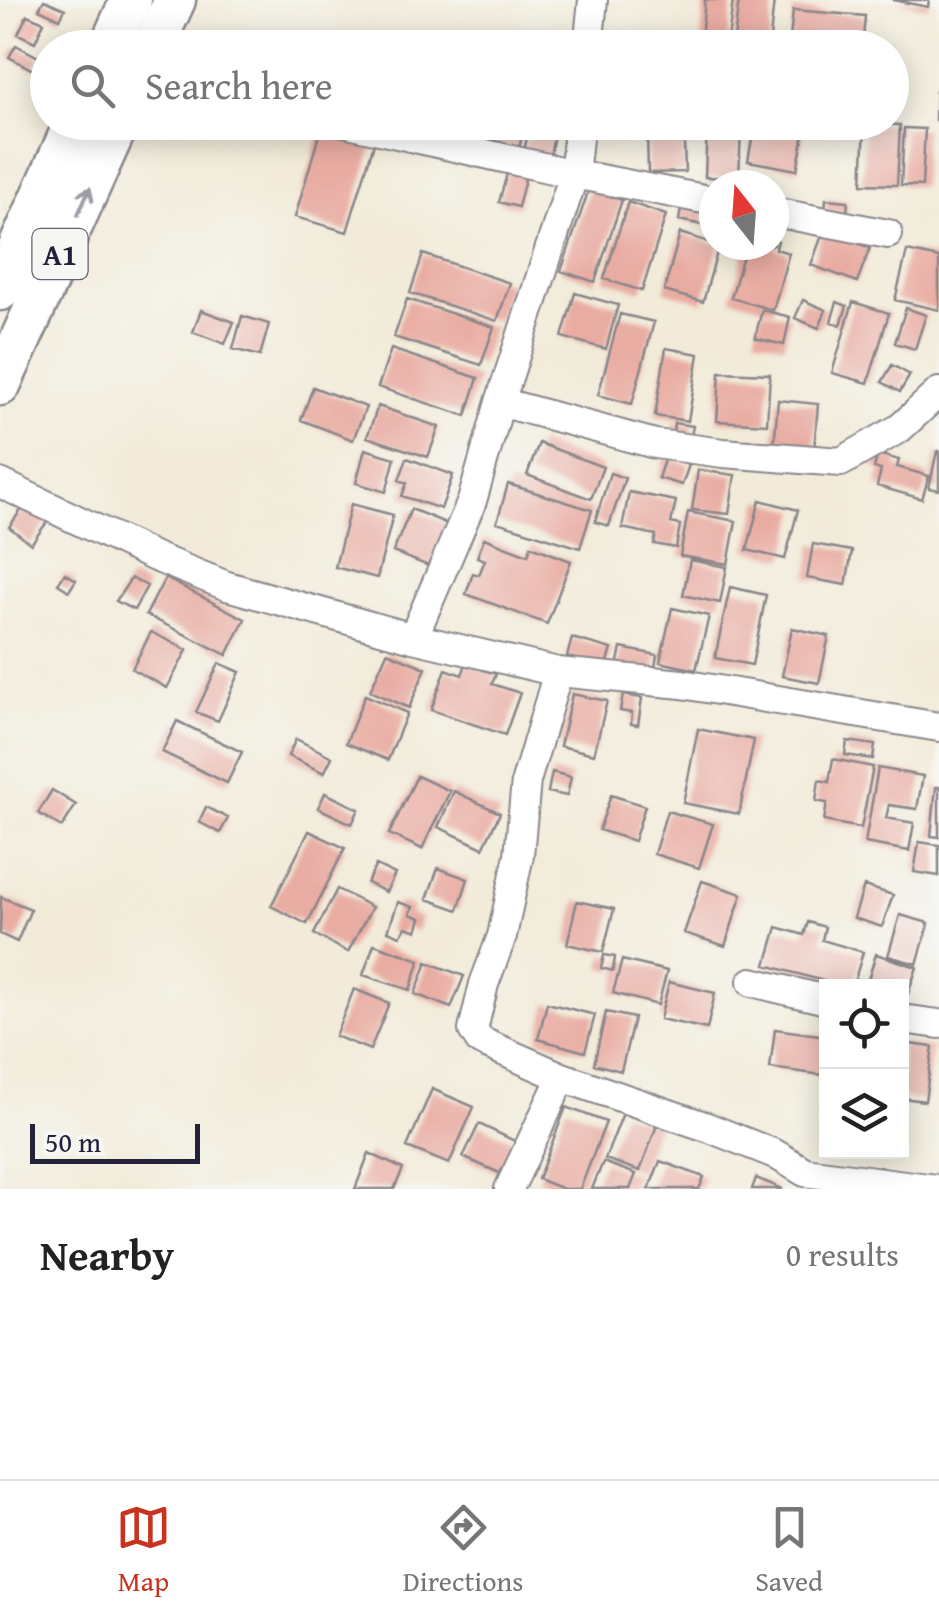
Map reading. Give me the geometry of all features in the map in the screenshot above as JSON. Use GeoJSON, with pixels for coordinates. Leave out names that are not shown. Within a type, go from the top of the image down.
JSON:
{"type":"FeatureCollection","features":[{"type":"Feature","properties":{"kind":"highway"},"geometry":{"type":"LineString","coordinates":[[117,30],[131,0]]}},
{"type":"Feature","properties":{"kind":"highway"},"geometry":{"type":"LineString","coordinates":[[162,30],[175,0]]}},
{"type":"Feature","properties":{"kind":"highway","name":"A1"},"geometry":{"type":"LineString","coordinates":[[0,290],[67,140]]}},
{"type":"Feature","properties":{"kind":"highway","name":"A1"},"geometry":{"type":"LineString","coordinates":[[0,386],[111,140]]}},
{"type":"Feature","properties":{"kind":"street"},"geometry":{"type":"LineString","coordinates":[[590,30],[593,0]]}},
{"type":"Feature","properties":{"kind":"street"},"geometry":{"type":"LineString","coordinates":[[424,140],[699,198]]}},
{"type":"Feature","properties":{"kind":"street"},"geometry":{"type":"LineString","coordinates":[[412,638],[472,500],[574,174],[578,140]]}},
{"type":"Feature","properties":{"kind":"street"},"geometry":{"type":"LineString","coordinates":[[789,215],[888,234]]}},
{"type":"Feature","properties":{"kind":"street"},"geometry":{"type":"LineString","coordinates":[[500,402],[655,444],[842,462],[900,428],[939,392]]}},
{"type":"Feature","properties":{"kind":"street"},"geometry":{"type":"LineString","coordinates":[[0,484],[154,557],[227,586],[412,638],[558,672],[682,684],[939,727]]}},
{"type":"Feature","properties":{"kind":"street"},"geometry":{"type":"LineString","coordinates":[[558,672],[526,781],[519,855],[502,936],[484,984],[473,1030],[480,1041],[562,1077],[741,1140],[806,1172],[936,1189]]}},
{"type":"Feature","properties":{"kind":"street"},"geometry":{"type":"LineString","coordinates":[[752,982],[819,998]]}},
{"type":"Feature","properties":{"kind":"street"},"geometry":{"type":"LineString","coordinates":[[909,1020],[939,1024]]}},
{"type":"Feature","properties":{"kind":"street"},"geometry":{"type":"LineString","coordinates":[[509,1189],[562,1077]]}},
{"type":"Feature","properties":{"kind":"building"},"geometry":{"type":"Polygon","coordinates":[[[44,0],[65,9],[60,19],[39,9],[44,0]]]}},
{"type":"Feature","properties":{"kind":"building"},"geometry":{"type":"Polygon","coordinates":[[[705,0],[733,0],[729,30],[702,30],[705,0]]]}},
{"type":"Feature","properties":{"kind":"building"},"geometry":{"type":"Polygon","coordinates":[[[739,0],[774,0],[771,30],[735,30],[739,0]]]}},
{"type":"Feature","properties":{"kind":"building"},"geometry":{"type":"Polygon","coordinates":[[[893,0],[929,0],[928,7],[893,0]]]}},
{"type":"Feature","properties":{"kind":"building"},"geometry":{"type":"Polygon","coordinates":[[[793,10],[865,16],[864,30],[791,30],[793,10]]]}},
{"type":"Feature","properties":{"kind":"building"},"geometry":{"type":"Polygon","coordinates":[[[27,15],[44,22],[40,30],[30,30],[30,40],[18,34],[27,15]]]}},
{"type":"Feature","properties":{"kind":"building"},"geometry":{"type":"Polygon","coordinates":[[[16,45],[30,53],[30,68],[9,57],[16,45]]]}},
{"type":"Feature","properties":{"kind":"building"},"geometry":{"type":"Polygon","coordinates":[[[939,91],[939,120],[935,120],[939,91]]]}},
{"type":"Feature","properties":{"kind":"building"},"geometry":{"type":"Polygon","coordinates":[[[909,128],[925,129],[922,186],[901,185],[903,140],[909,140],[909,128]]]}},
{"type":"Feature","properties":{"kind":"building"},"geometry":{"type":"Polygon","coordinates":[[[317,140],[374,143],[347,232],[295,217],[317,140]]]}},
{"type":"Feature","properties":{"kind":"building"},"geometry":{"type":"Polygon","coordinates":[[[495,140],[521,140],[519,149],[494,144],[495,140]]]}},
{"type":"Feature","properties":{"kind":"building"},"geometry":{"type":"Polygon","coordinates":[[[526,140],[553,140],[550,156],[524,152],[526,140]]]}},
{"type":"Feature","properties":{"kind":"building"},"geometry":{"type":"Polygon","coordinates":[[[647,140],[684,141],[685,172],[648,173],[647,140]]]}},
{"type":"Feature","properties":{"kind":"building"},"geometry":{"type":"Polygon","coordinates":[[[706,140],[740,140],[739,170],[705,170],[706,140]]]}},
{"type":"Feature","properties":{"kind":"building"},"geometry":{"type":"Polygon","coordinates":[[[752,140],[803,140],[797,170],[748,161],[752,140]]]}},
{"type":"Feature","properties":{"kind":"building"},"geometry":{"type":"Polygon","coordinates":[[[864,140],[899,140],[897,185],[862,184],[864,140]]]}},
{"type":"Feature","properties":{"kind":"building"},"geometry":{"type":"Polygon","coordinates":[[[508,170],[526,175],[518,207],[499,202],[508,170]]]}},
{"type":"Feature","properties":{"kind":"building"},"geometry":{"type":"Polygon","coordinates":[[[589,189],[622,200],[595,282],[561,271],[589,189]]]}},
{"type":"Feature","properties":{"kind":"building"},"geometry":{"type":"Polygon","coordinates":[[[826,199],[848,201],[847,213],[825,210],[826,199]]]}},
{"type":"Feature","properties":{"kind":"building"},"geometry":{"type":"Polygon","coordinates":[[[628,202],[666,215],[642,291],[604,279],[628,202]]]}},
{"type":"Feature","properties":{"kind":"building"},"geometry":{"type":"Polygon","coordinates":[[[682,204],[699,208],[699,224],[679,220],[682,204]]]}},
{"type":"Feature","properties":{"kind":"building"},"geometry":{"type":"Polygon","coordinates":[[[824,230],[870,248],[857,282],[811,265],[824,230]]]}},
{"type":"Feature","properties":{"kind":"building"},"geometry":{"type":"Polygon","coordinates":[[[680,233],[699,239],[699,260],[715,260],[703,302],[664,291],[680,233]]]}},
{"type":"Feature","properties":{"kind":"building"},"geometry":{"type":"Polygon","coordinates":[[[907,251],[939,258],[939,310],[895,300],[907,251]]]}},
{"type":"Feature","properties":{"kind":"building"},"geometry":{"type":"Polygon","coordinates":[[[423,254],[510,283],[497,321],[410,293],[423,254]]]}},
{"type":"Feature","properties":{"kind":"building"},"geometry":{"type":"Polygon","coordinates":[[[742,260],[787,260],[773,310],[731,298],[742,260]]]}},
{"type":"Feature","properties":{"kind":"building"},"geometry":{"type":"Polygon","coordinates":[[[575,293],[618,305],[606,349],[562,337],[575,293]]]}},
{"type":"Feature","properties":{"kind":"building"},"geometry":{"type":"Polygon","coordinates":[[[407,299],[494,327],[481,365],[394,337],[407,299]]]}},
{"type":"Feature","properties":{"kind":"building"},"geometry":{"type":"Polygon","coordinates":[[[803,300],[826,310],[819,328],[795,318],[803,300]]]}},
{"type":"Feature","properties":{"kind":"building"},"geometry":{"type":"Polygon","coordinates":[[[837,302],[847,306],[841,325],[831,322],[837,302]]]}},
{"type":"Feature","properties":{"kind":"building"},"geometry":{"type":"Polygon","coordinates":[[[853,302],[889,313],[868,383],[832,373],[853,302]]]}},
{"type":"Feature","properties":{"kind":"building"},"geometry":{"type":"Polygon","coordinates":[[[906,308],[926,315],[915,349],[895,343],[906,308]]]}},
{"type":"Feature","properties":{"kind":"building"},"geometry":{"type":"Polygon","coordinates":[[[201,310],[234,322],[225,344],[193,332],[201,310]]]}},
{"type":"Feature","properties":{"kind":"building"},"geometry":{"type":"Polygon","coordinates":[[[762,310],[790,317],[784,345],[755,338],[762,310]]]}},
{"type":"Feature","properties":{"kind":"building"},"geometry":{"type":"Polygon","coordinates":[[[620,314],[654,322],[632,404],[598,395],[620,314]]]}},
{"type":"Feature","properties":{"kind":"building"},"geometry":{"type":"Polygon","coordinates":[[[242,316],[269,324],[260,356],[233,349],[242,316]]]}},
{"type":"Feature","properties":{"kind":"building"},"geometry":{"type":"Polygon","coordinates":[[[666,348],[699,354],[688,421],[655,416],[666,348]]]}},
{"type":"Feature","properties":{"kind":"building"},"geometry":{"type":"Polygon","coordinates":[[[391,349],[478,378],[466,416],[378,387],[391,349]]]}},
{"type":"Feature","properties":{"kind":"building"},"geometry":{"type":"Polygon","coordinates":[[[892,365],[910,375],[900,392],[882,382],[892,365]]]}},
{"type":"Feature","properties":{"kind":"building"},"geometry":{"type":"Polygon","coordinates":[[[720,372],[770,374],[767,424],[717,421],[720,372]]]}},
{"type":"Feature","properties":{"kind":"building"},"geometry":{"type":"Polygon","coordinates":[[[313,387],[366,407],[353,440],[301,420],[313,387]]]}},
{"type":"Feature","properties":{"kind":"building"},"geometry":{"type":"Polygon","coordinates":[[[778,400],[818,404],[814,450],[774,447],[778,400]]]}},
{"type":"Feature","properties":{"kind":"building"},"geometry":{"type":"Polygon","coordinates":[[[378,406],[439,427],[428,457],[367,437],[378,406]]]}},
{"type":"Feature","properties":{"kind":"building"},"geometry":{"type":"Polygon","coordinates":[[[674,423],[693,426],[691,436],[673,433],[674,423]]]}},
{"type":"Feature","properties":{"kind":"building"},"geometry":{"type":"Polygon","coordinates":[[[539,443],[603,467],[591,499],[527,475],[539,443]]]}},
{"type":"Feature","properties":{"kind":"building"},"geometry":{"type":"Polygon","coordinates":[[[365,449],[395,458],[386,492],[356,483],[365,449]]]}},
{"type":"Feature","properties":{"kind":"building"},"geometry":{"type":"Polygon","coordinates":[[[939,451],[939,490],[929,488],[939,451]]]}},
{"type":"Feature","properties":{"kind":"building"},"geometry":{"type":"Polygon","coordinates":[[[878,454],[899,460],[897,467],[929,476],[922,499],[877,486],[881,470],[874,468],[878,454]]]}},
{"type":"Feature","properties":{"kind":"building"},"geometry":{"type":"Polygon","coordinates":[[[665,457],[689,465],[682,485],[658,478],[665,457]]]}},
{"type":"Feature","properties":{"kind":"building"},"geometry":{"type":"Polygon","coordinates":[[[407,458],[453,475],[441,509],[402,496],[407,483],[399,480],[407,458]]]}},
{"type":"Feature","properties":{"kind":"building"},"geometry":{"type":"Polygon","coordinates":[[[698,470],[735,475],[729,514],[692,510],[698,470]]]}},
{"type":"Feature","properties":{"kind":"building"},"geometry":{"type":"Polygon","coordinates":[[[610,473],[625,478],[609,526],[595,522],[610,473]]]}},
{"type":"Feature","properties":{"kind":"building"},"geometry":{"type":"Polygon","coordinates":[[[508,484],[592,510],[580,548],[497,522],[508,484]]]}},
{"type":"Feature","properties":{"kind":"building"},"geometry":{"type":"Polygon","coordinates":[[[629,492],[676,501],[671,523],[680,525],[676,548],[654,544],[656,535],[622,528],[629,492]]]}},
{"type":"Feature","properties":{"kind":"building"},"geometry":{"type":"Polygon","coordinates":[[[760,500],[798,510],[785,559],[747,550],[760,500]]]}},
{"type":"Feature","properties":{"kind":"building"},"geometry":{"type":"Polygon","coordinates":[[[351,504],[393,515],[377,578],[335,567],[351,504]]]}},
{"type":"Feature","properties":{"kind":"building"},"geometry":{"type":"Polygon","coordinates":[[[24,506],[47,522],[31,544],[9,527],[24,506]]]}},
{"type":"Feature","properties":{"kind":"building"},"geometry":{"type":"Polygon","coordinates":[[[411,509],[448,524],[431,567],[393,552],[411,509]]]}},
{"type":"Feature","properties":{"kind":"building"},"geometry":{"type":"Polygon","coordinates":[[[688,512],[736,521],[728,564],[680,556],[688,512]]]}},
{"type":"Feature","properties":{"kind":"building"},"geometry":{"type":"Polygon","coordinates":[[[484,538],[528,555],[531,546],[571,561],[547,624],[466,594],[473,573],[479,575],[485,560],[477,557],[484,538]]]}},
{"type":"Feature","properties":{"kind":"building"},"geometry":{"type":"Polygon","coordinates":[[[813,544],[852,551],[846,585],[807,578],[813,544]]]}},
{"type":"Feature","properties":{"kind":"building"},"geometry":{"type":"Polygon","coordinates":[[[690,560],[727,567],[720,603],[683,595],[690,560]]]}},
{"type":"Feature","properties":{"kind":"building"},"geometry":{"type":"Polygon","coordinates":[[[65,573],[76,580],[69,591],[58,584],[65,573]]]}},
{"type":"Feature","properties":{"kind":"building"},"geometry":{"type":"Polygon","coordinates":[[[131,578],[147,586],[134,610],[116,601],[131,578]]]}},
{"type":"Feature","properties":{"kind":"building"},"geometry":{"type":"Polygon","coordinates":[[[165,578],[245,619],[227,655],[146,615],[165,578]]]}},
{"type":"Feature","properties":{"kind":"building"},"geometry":{"type":"Polygon","coordinates":[[[730,587],[766,595],[752,665],[715,658],[730,587]]]}},
{"type":"Feature","properties":{"kind":"building"},"geometry":{"type":"Polygon","coordinates":[[[672,608],[709,616],[696,670],[660,662],[672,608]]]}},
{"type":"Feature","properties":{"kind":"building"},"geometry":{"type":"Polygon","coordinates":[[[792,628],[829,636],[819,683],[782,676],[792,628]]]}},
{"type":"Feature","properties":{"kind":"building"},"geometry":{"type":"Polygon","coordinates":[[[151,632],[187,650],[167,688],[132,669],[151,632]]]}},
{"type":"Feature","properties":{"kind":"building"},"geometry":{"type":"Polygon","coordinates":[[[572,638],[612,649],[606,668],[567,657],[572,638]]]}},
{"type":"Feature","properties":{"kind":"building"},"geometry":{"type":"Polygon","coordinates":[[[621,648],[657,655],[654,673],[617,666],[621,648]]]}},
{"type":"Feature","properties":{"kind":"building"},"geometry":{"type":"Polygon","coordinates":[[[387,652],[426,668],[409,708],[370,691],[387,652]]]}},
{"type":"Feature","properties":{"kind":"building"},"geometry":{"type":"Polygon","coordinates":[[[219,663],[240,672],[218,721],[196,712],[219,663]]]}},
{"type":"Feature","properties":{"kind":"building"},"geometry":{"type":"Polygon","coordinates":[[[466,664],[496,674],[492,684],[520,693],[505,735],[431,710],[446,669],[462,675],[466,664]]]}},
{"type":"Feature","properties":{"kind":"building"},"geometry":{"type":"Polygon","coordinates":[[[572,694],[607,701],[594,754],[560,746],[572,694]]]}},
{"type":"Feature","properties":{"kind":"building"},"geometry":{"type":"Polygon","coordinates":[[[365,695],[407,713],[388,760],[346,743],[365,695]]]}},
{"type":"Feature","properties":{"kind":"building"},"geometry":{"type":"Polygon","coordinates":[[[623,695],[642,698],[638,725],[631,724],[632,713],[620,711],[623,695]]]}},
{"type":"Feature","properties":{"kind":"building"},"geometry":{"type":"Polygon","coordinates":[[[177,721],[242,752],[227,783],[162,752],[177,721]]]}},
{"type":"Feature","properties":{"kind":"building"},"geometry":{"type":"Polygon","coordinates":[[[698,729],[754,740],[739,814],[683,803],[698,729]]]}},
{"type":"Feature","properties":{"kind":"building"},"geometry":{"type":"Polygon","coordinates":[[[296,739],[332,757],[324,773],[288,756],[296,739]]]}},
{"type":"Feature","properties":{"kind":"building"},"geometry":{"type":"Polygon","coordinates":[[[847,741],[875,745],[873,759],[845,755],[847,741]]]}},
{"type":"Feature","properties":{"kind":"building"},"geometry":{"type":"Polygon","coordinates":[[[833,759],[873,767],[861,828],[824,821],[827,803],[816,801],[819,780],[829,782],[833,759]]]}},
{"type":"Feature","properties":{"kind":"building"},"geometry":{"type":"Polygon","coordinates":[[[878,768],[923,776],[917,809],[889,805],[886,818],[914,823],[909,851],[865,843],[878,768]]]}},
{"type":"Feature","properties":{"kind":"building"},"geometry":{"type":"Polygon","coordinates":[[[552,772],[571,777],[567,796],[548,792],[552,772]]]}},
{"type":"Feature","properties":{"kind":"building"},"geometry":{"type":"Polygon","coordinates":[[[417,776],[450,791],[422,849],[389,834],[417,776]]]}},
{"type":"Feature","properties":{"kind":"building"},"geometry":{"type":"Polygon","coordinates":[[[939,787],[939,837],[931,836],[939,787]]]}},
{"type":"Feature","properties":{"kind":"building"},"geometry":{"type":"Polygon","coordinates":[[[52,790],[76,805],[62,827],[38,813],[52,790]]]}},
{"type":"Feature","properties":{"kind":"building"},"geometry":{"type":"Polygon","coordinates":[[[454,791],[500,813],[483,848],[438,827],[454,791]]]}},
{"type":"Feature","properties":{"kind":"building"},"geometry":{"type":"Polygon","coordinates":[[[325,793],[359,809],[352,824],[318,808],[325,793]]]}},
{"type":"Feature","properties":{"kind":"building"},"geometry":{"type":"Polygon","coordinates":[[[611,795],[645,806],[634,841],[599,830],[611,795]]]}},
{"type":"Feature","properties":{"kind":"building"},"geometry":{"type":"Polygon","coordinates":[[[206,807],[228,818],[220,833],[199,822],[206,807]]]}},
{"type":"Feature","properties":{"kind":"building"},"geometry":{"type":"Polygon","coordinates":[[[667,811],[713,824],[699,868],[654,854],[667,811]]]}},
{"type":"Feature","properties":{"kind":"building"},"geometry":{"type":"Polygon","coordinates":[[[309,831],[345,848],[307,924],[271,906],[309,831]]]}},
{"type":"Feature","properties":{"kind":"building"},"geometry":{"type":"Polygon","coordinates":[[[919,842],[939,845],[939,876],[914,872],[919,842]]]}},
{"type":"Feature","properties":{"kind":"building"},"geometry":{"type":"Polygon","coordinates":[[[376,865],[395,874],[386,892],[367,883],[376,865]]]}},
{"type":"Feature","properties":{"kind":"building"},"geometry":{"type":"Polygon","coordinates":[[[438,868],[468,879],[458,910],[427,899],[438,868]]]}},
{"type":"Feature","properties":{"kind":"building"},"geometry":{"type":"Polygon","coordinates":[[[702,881],[742,894],[725,946],[684,933],[702,881]]]}},
{"type":"Feature","properties":{"kind":"building"},"geometry":{"type":"Polygon","coordinates":[[[864,886],[893,895],[882,927],[854,918],[864,886]]]}},
{"type":"Feature","properties":{"kind":"building"},"geometry":{"type":"Polygon","coordinates":[[[337,889],[372,907],[348,952],[314,934],[337,889]]]}},
{"type":"Feature","properties":{"kind":"building"},"geometry":{"type":"Polygon","coordinates":[[[1,897],[31,909],[17,942],[0,934],[1,897]]]}},
{"type":"Feature","properties":{"kind":"building"},"geometry":{"type":"Polygon","coordinates":[[[577,901],[614,909],[603,952],[567,944],[577,901]]]}},
{"type":"Feature","properties":{"kind":"building"},"geometry":{"type":"Polygon","coordinates":[[[398,902],[413,907],[410,914],[421,918],[417,931],[406,927],[400,936],[388,931],[398,902]]]}},
{"type":"Feature","properties":{"kind":"building"},"geometry":{"type":"Polygon","coordinates":[[[900,915],[929,923],[917,964],[888,956],[900,915]]]}},
{"type":"Feature","properties":{"kind":"building"},"geometry":{"type":"Polygon","coordinates":[[[808,922],[825,927],[822,940],[863,952],[855,979],[819,980],[766,965],[777,927],[804,935],[808,922]]]}},
{"type":"Feature","properties":{"kind":"building"},"geometry":{"type":"Polygon","coordinates":[[[374,944],[420,960],[410,990],[363,975],[374,944]]]}},
{"type":"Feature","properties":{"kind":"building"},"geometry":{"type":"Polygon","coordinates":[[[876,954],[917,967],[909,991],[909,979],[868,979],[876,954]]]}},
{"type":"Feature","properties":{"kind":"building"},"geometry":{"type":"Polygon","coordinates":[[[604,955],[615,957],[613,971],[601,968],[604,955]]]}},
{"type":"Feature","properties":{"kind":"building"},"geometry":{"type":"Polygon","coordinates":[[[622,960],[667,971],[658,1005],[613,993],[622,960]]]}},
{"type":"Feature","properties":{"kind":"building"},"geometry":{"type":"Polygon","coordinates":[[[427,962],[464,976],[451,1008],[415,994],[427,962]]]}},
{"type":"Feature","properties":{"kind":"building"},"geometry":{"type":"Polygon","coordinates":[[[669,982],[715,993],[707,1029],[660,1019],[669,982]]]}},
{"type":"Feature","properties":{"kind":"building"},"geometry":{"type":"Polygon","coordinates":[[[354,989],[389,1003],[370,1050],[335,1036],[354,989]]]}},
{"type":"Feature","properties":{"kind":"building"},"geometry":{"type":"Polygon","coordinates":[[[547,1003],[595,1015],[585,1052],[538,1039],[547,1003]]]}},
{"type":"Feature","properties":{"kind":"building"},"geometry":{"type":"Polygon","coordinates":[[[606,1012],[634,1018],[621,1071],[594,1064],[606,1012]]]}},
{"type":"Feature","properties":{"kind":"building"},"geometry":{"type":"Polygon","coordinates":[[[775,1029],[819,1035],[819,1074],[770,1068],[775,1029]]]}},
{"type":"Feature","properties":{"kind":"building"},"geometry":{"type":"Polygon","coordinates":[[[909,1044],[933,1047],[925,1101],[909,1099],[909,1044]]]}},
{"type":"Feature","properties":{"kind":"building"},"geometry":{"type":"Polygon","coordinates":[[[432,1089],[474,1107],[449,1164],[407,1147],[432,1089]]]}},
{"type":"Feature","properties":{"kind":"building"},"geometry":{"type":"Polygon","coordinates":[[[566,1107],[606,1122],[580,1189],[563,1189],[538,1179],[566,1107]]]}},
{"type":"Feature","properties":{"kind":"building"},"geometry":{"type":"Polygon","coordinates":[[[623,1113],[657,1125],[640,1171],[605,1159],[623,1113]]]}},
{"type":"Feature","properties":{"kind":"building"},"geometry":{"type":"Polygon","coordinates":[[[479,1124],[517,1142],[502,1174],[463,1157],[479,1124]]]}},
{"type":"Feature","properties":{"kind":"building"},"geometry":{"type":"Polygon","coordinates":[[[369,1153],[403,1169],[394,1189],[355,1189],[369,1153]]]}},
{"type":"Feature","properties":{"kind":"building"},"geometry":{"type":"Polygon","coordinates":[[[660,1161],[704,1177],[699,1189],[649,1189],[660,1161]]]}},
{"type":"Feature","properties":{"kind":"building"},"geometry":{"type":"Polygon","coordinates":[[[603,1162],[636,1174],[630,1189],[592,1189],[603,1162]]]}},
{"type":"Feature","properties":{"kind":"building"},"geometry":{"type":"Polygon","coordinates":[[[756,1178],[783,1189],[752,1189],[756,1178]]]}}]}
